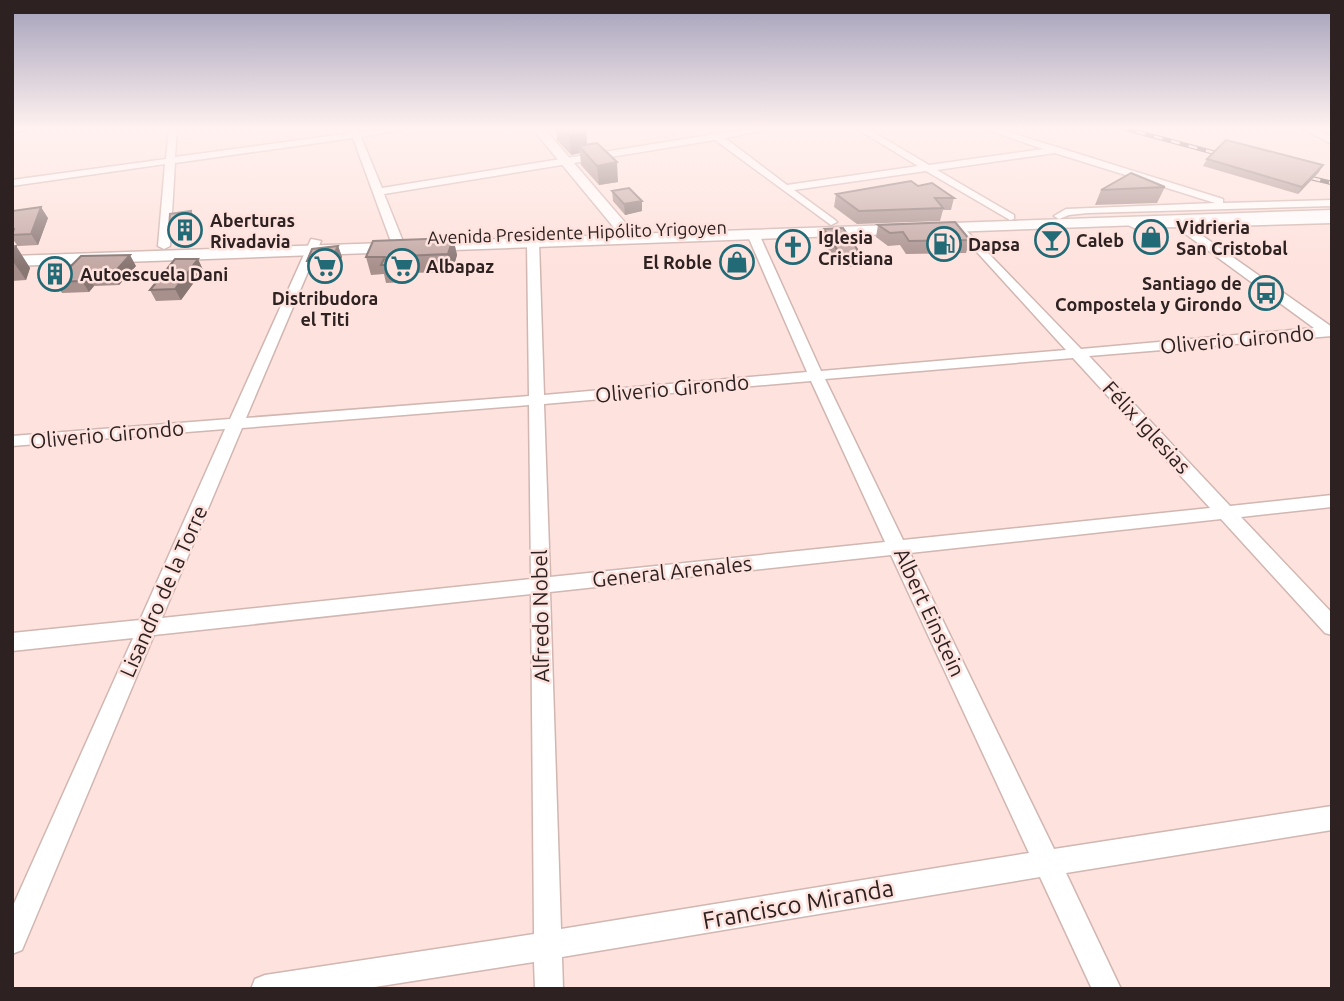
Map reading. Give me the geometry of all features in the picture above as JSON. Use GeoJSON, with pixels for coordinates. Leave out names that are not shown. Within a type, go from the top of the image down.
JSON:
{"type":"FeatureCollection","features":[{"type":"Feature","properties":{"kind":"main road"},"geometry":{"type":"LineString","coordinates":[[575,174],[624,234]]}},
{"type":"Feature","properties":{"kind":"main road","name":"Avenida Presidente Hipólito Yrigoyen"},"geometry":{"type":"LineString","coordinates":[[12,261],[312,246],[396,239],[960,228],[1061,220],[1332,209]]}},
{"type":"Feature","properties":{"kind":"main road","name":"Avenida Presidente Hipólito Yrigoyen"},"geometry":{"type":"LineString","coordinates":[[12,252],[164,246],[533,242],[831,222],[1010,217],[1061,220],[1332,214]]}},
{"type":"Feature","properties":{"kind":"street"},"geometry":{"type":"LineString","coordinates":[[12,183],[76,174]]}},
{"type":"Feature","properties":{"kind":"street"},"geometry":{"type":"LineString","coordinates":[[164,246],[169,174]]}},
{"type":"Feature","properties":{"kind":"street"},"geometry":{"type":"LineString","coordinates":[[371,174],[396,239]]}},
{"type":"Feature","properties":{"kind":"street"},"geometry":{"type":"LineString","coordinates":[[378,192],[493,174]]}},
{"type":"Feature","properties":{"kind":"street"},"geometry":{"type":"LineString","coordinates":[[766,174],[831,222]]}},
{"type":"Feature","properties":{"kind":"street"},"geometry":{"type":"LineString","coordinates":[[785,188],[882,174]]}},
{"type":"Feature","properties":{"kind":"street"},"geometry":{"type":"LineString","coordinates":[[938,174],[1010,217]]}},
{"type":"Feature","properties":{"kind":"street"},"geometry":{"type":"LineString","coordinates":[[1132,174],[1233,205]]}},
{"type":"Feature","properties":{"kind":"street","name":"Avenida Presidente Hipólito Yrigoyen"},"geometry":{"type":"LineString","coordinates":[[1061,220],[1066,212],[1332,202]]}},
{"type":"Feature","properties":{"kind":"street","name":"Avenida Presidente Hipólito Yrigoyen"},"geometry":{"type":"LineString","coordinates":[[1061,220],[1179,224],[1332,220]]}},
{"type":"Feature","properties":{"kind":"street"},"geometry":{"type":"LineString","coordinates":[[1179,224],[1330,332]]}},
{"type":"Feature","properties":{"kind":"street","name":"Félix Iglesias"},"geometry":{"type":"LineString","coordinates":[[960,228],[1332,627]]}},
{"type":"Feature","properties":{"kind":"street","name":"Albert Einstein"},"geometry":{"type":"LineString","coordinates":[[753,234],[815,374],[900,547],[1107,989]]}},
{"type":"Feature","properties":{"kind":"street","name":"Alfredo Nobel"},"geometry":{"type":"LineString","coordinates":[[533,242],[538,585],[549,989]]}},
{"type":"Feature","properties":{"kind":"street","name":"Lisandro de la Torre"},"geometry":{"type":"LineString","coordinates":[[12,940],[312,246]]}},
{"type":"Feature","properties":{"kind":"street","name":"Oliverio Girondo"},"geometry":{"type":"LineString","coordinates":[[12,441],[537,400],[815,374],[1330,332]]}},
{"type":"Feature","properties":{"kind":"street","name":"General Arenales"},"geometry":{"type":"LineString","coordinates":[[12,642],[1332,501]]}},
{"type":"Feature","properties":{"kind":"street","name":"Francisco Miranda"},"geometry":{"type":"LineString","coordinates":[[265,989],[548,948],[1046,861],[1332,818]]}},
{"type":"Feature","properties":{"kind":"building"},"geometry":{"type":"Polygon","coordinates":[[[1130,174],[1165,187],[1101,190],[1130,174]]]}},
{"type":"Feature","properties":{"kind":"building"},"geometry":{"type":"Polygon","coordinates":[[[1257,174],[1315,174],[1302,187],[1257,174]]]}},
{"type":"Feature","properties":{"kind":"building"},"geometry":{"type":"Polygon","coordinates":[[[911,181],[918,186],[932,183],[954,198],[935,198],[943,208],[859,211],[836,194],[911,181]]]}},
{"type":"Feature","properties":{"kind":"building"},"geometry":{"type":"Polygon","coordinates":[[[629,188],[642,201],[624,204],[612,191],[629,188]]]}},
{"type":"Feature","properties":{"kind":"building"},"geometry":{"type":"Polygon","coordinates":[[[41,207],[31,234],[12,235],[12,211],[41,207]]]}},
{"type":"Feature","properties":{"kind":"building"},"geometry":{"type":"Polygon","coordinates":[[[191,211],[191,227],[169,228],[170,214],[191,211]]]}},
{"type":"Feature","properties":{"kind":"building"},"geometry":{"type":"Polygon","coordinates":[[[955,222],[970,240],[909,241],[903,232],[890,233],[878,225],[955,222]]]}},
{"type":"Feature","properties":{"kind":"building"},"geometry":{"type":"Polygon","coordinates":[[[843,228],[861,255],[841,256],[824,229],[843,228]]]}},
{"type":"Feature","properties":{"kind":"building"},"geometry":{"type":"Polygon","coordinates":[[[453,238],[448,254],[404,256],[401,265],[381,265],[385,257],[366,257],[373,241],[453,238]]]}},
{"type":"Feature","properties":{"kind":"building"},"geometry":{"type":"Polygon","coordinates":[[[338,246],[331,260],[307,261],[312,249],[338,246]]]}},
{"type":"Feature","properties":{"kind":"building"},"geometry":{"type":"Polygon","coordinates":[[[130,255],[113,274],[88,275],[82,281],[55,282],[81,256],[130,255]]]}},
{"type":"Feature","properties":{"kind":"building"},"geometry":{"type":"Polygon","coordinates":[[[175,259],[198,259],[175,289],[150,290],[175,259]]]}},
{"type":"Feature","properties":{"kind":"railway"},"geometry":{"type":"LineString","coordinates":[[1294,174],[1332,183]]}},
{"type":"Feature","properties":{"kind":"place","name":"Aberturas Rivadavia"},"geometry":{"type":"Point","coordinates":[185,230]}},
{"type":"Feature","properties":{"kind":"place","name":"Vidrieria San Cristobal"},"geometry":{"type":"Point","coordinates":[1151,237]}},
{"type":"Feature","properties":{"kind":"place","name":"Caleb"},"geometry":{"type":"Point","coordinates":[1052,240]}},
{"type":"Feature","properties":{"kind":"place","name":"Dapsa"},"geometry":{"type":"Point","coordinates":[944,244]}},
{"type":"Feature","properties":{"kind":"place","name":"Iglesia Cristiana"},"geometry":{"type":"Point","coordinates":[793,247]}},
{"type":"Feature","properties":{"kind":"place","name":"El Roble"},"geometry":{"type":"Point","coordinates":[737,262]}},
{"type":"Feature","properties":{"kind":"place","name":"Distribudora el Titi"},"geometry":{"type":"Point","coordinates":[325,266]}},
{"type":"Feature","properties":{"kind":"place","name":"Albapaz"},"geometry":{"type":"Point","coordinates":[402,266]}},
{"type":"Feature","properties":{"kind":"place","name":"Autoescuela Dani"},"geometry":{"type":"Point","coordinates":[55,274]}},
{"type":"Feature","properties":{"kind":"place","name":"Santiago de Compostela y Girondo"},"geometry":{"type":"Point","coordinates":[1266,293]}}]}
